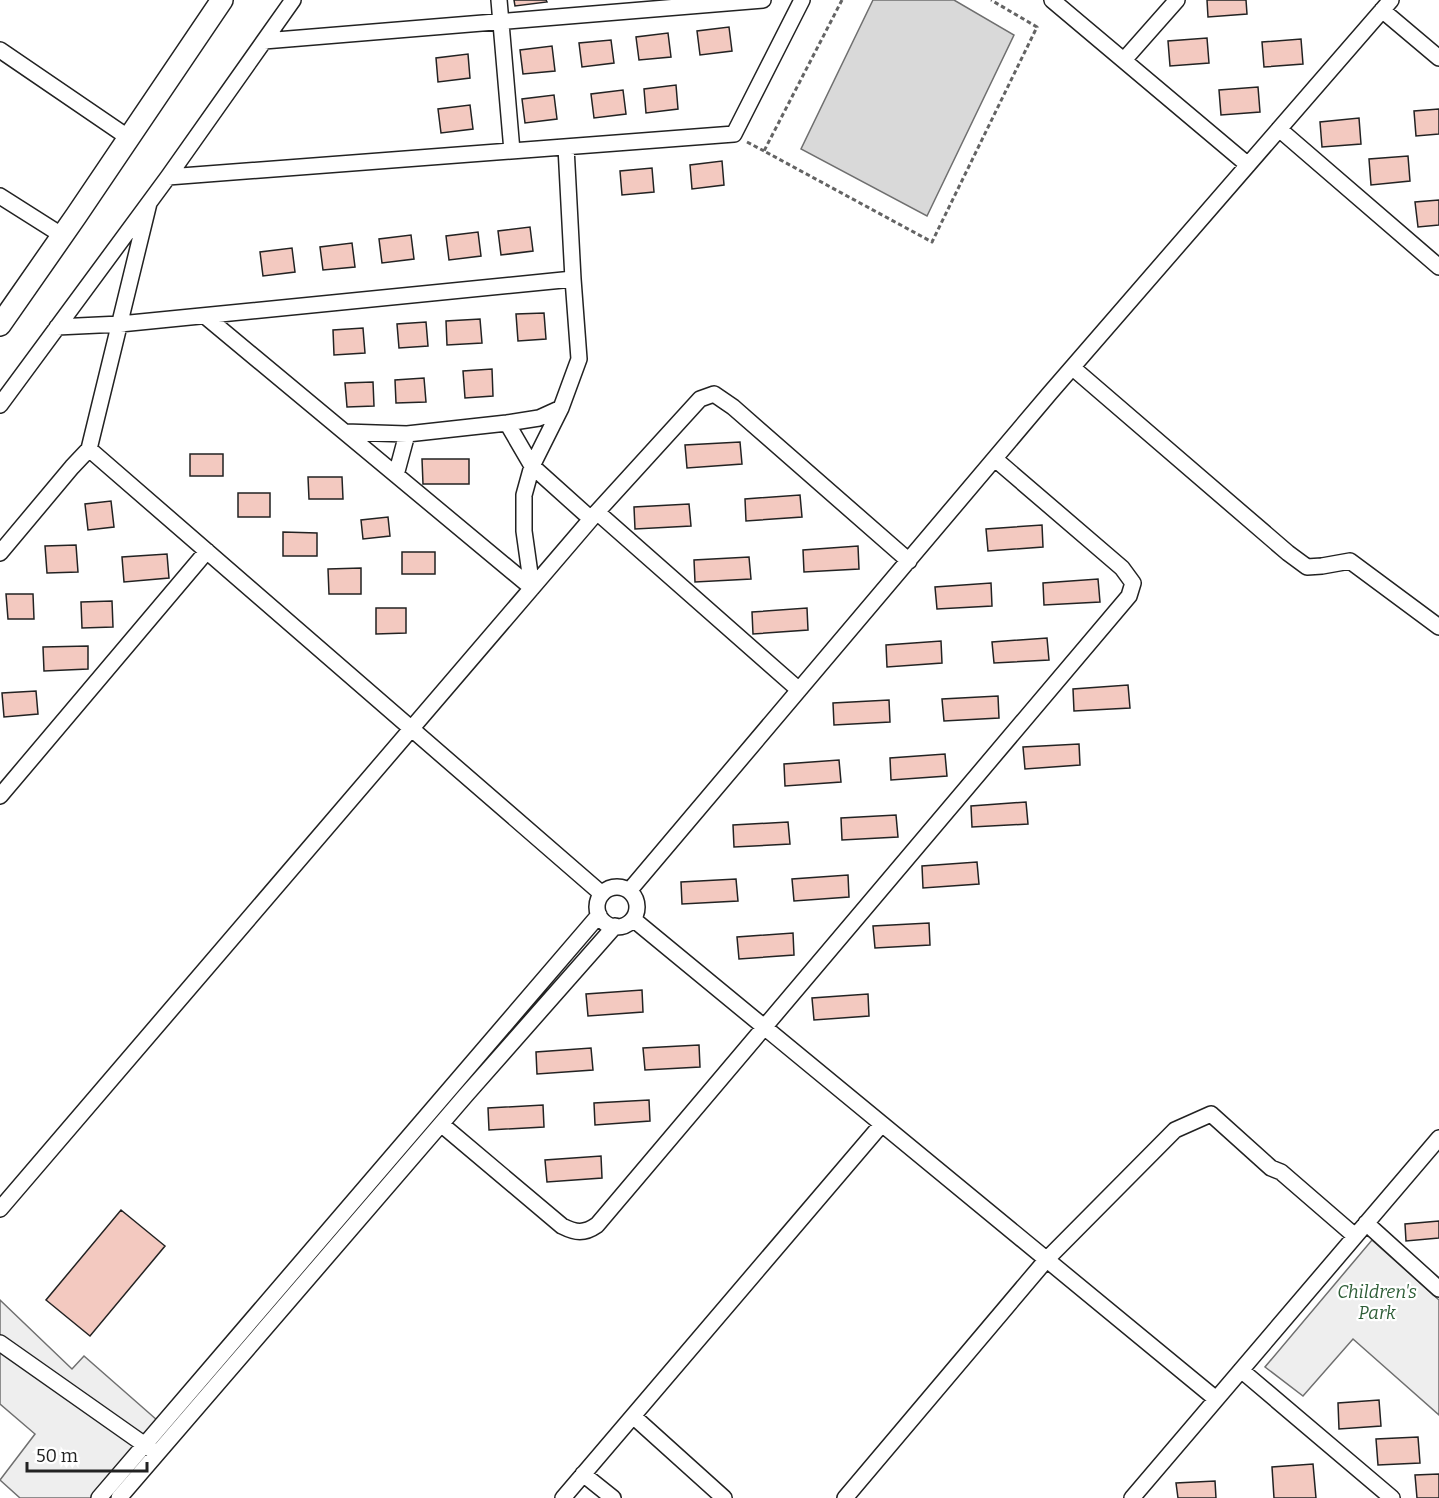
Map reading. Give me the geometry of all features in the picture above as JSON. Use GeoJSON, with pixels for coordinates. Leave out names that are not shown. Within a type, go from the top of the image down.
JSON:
{"type":"FeatureCollection","features":[{"type":"Feature","properties":{"kind":"street"},"geometry":{"type":"LineString","coordinates":[[0,325],[63,236],[222,0]]}},
{"type":"Feature","properties":{"kind":"street"},"geometry":{"type":"LineString","coordinates":[[0,405],[168,177],[293,0]]}},
{"type":"Feature","properties":{"kind":"street"},"geometry":{"type":"LineString","coordinates":[[499,0],[512,151]]}},
{"type":"Feature","properties":{"kind":"street"},"geometry":{"type":"LineString","coordinates":[[264,41],[763,0]]}},
{"type":"Feature","properties":{"kind":"street"},"geometry":{"type":"LineString","coordinates":[[168,177],[734,134],[802,0]]}},
{"type":"Feature","properties":{"kind":"street"},"geometry":{"type":"LineString","coordinates":[[1052,0],[1248,165]]}},
{"type":"Feature","properties":{"kind":"street"},"geometry":{"type":"LineString","coordinates":[[1124,60],[1177,0]]}},
{"type":"Feature","properties":{"kind":"street"},"geometry":{"type":"LineString","coordinates":[[629,891],[994,459],[1387,5],[1439,58]]}},
{"type":"Feature","properties":{"kind":"street"},"geometry":{"type":"LineString","coordinates":[[0,50],[129,138]]}},
{"type":"Feature","properties":{"kind":"street"},"geometry":{"type":"LineString","coordinates":[[1279,129],[1439,267]]}},
{"type":"Feature","properties":{"kind":"street"},"geometry":{"type":"LineString","coordinates":[[532,588],[524,531],[524,495],[532,466],[561,408],[579,358],[566,147]]}},
{"type":"Feature","properties":{"kind":"street"},"geometry":{"type":"LineString","coordinates":[[0,196],[63,236]]}},
{"type":"Feature","properties":{"kind":"street"},"geometry":{"type":"LineString","coordinates":[[0,553],[72,466],[89,449],[149,203]]}},
{"type":"Feature","properties":{"kind":"street"},"geometry":{"type":"LineString","coordinates":[[57,327],[120,324],[573,279]]}},
{"type":"Feature","properties":{"kind":"street"},"geometry":{"type":"LineString","coordinates":[[205,316],[532,588]]}},
{"type":"Feature","properties":{"kind":"street"},"geometry":{"type":"LineString","coordinates":[[1073,368],[1297,560],[1307,567],[1350,561],[1439,627]]}},
{"type":"Feature","properties":{"kind":"street"},"geometry":{"type":"LineString","coordinates":[[3,1200],[594,516],[699,399],[714,394],[733,407],[909,561]]}},
{"type":"Feature","properties":{"kind":"street"},"geometry":{"type":"LineString","coordinates":[[345,432],[407,434],[507,423],[539,418],[561,408]]}},
{"type":"Feature","properties":{"kind":"street"},"geometry":{"type":"LineString","coordinates":[[507,423],[532,466],[799,690]]}},
{"type":"Feature","properties":{"kind":"street"},"geometry":{"type":"LineString","coordinates":[[396,475],[407,434]]}},
{"type":"Feature","properties":{"kind":"street"},"geometry":{"type":"LineString","coordinates":[[89,449],[602,894]]}},
{"type":"Feature","properties":{"kind":"street"},"geometry":{"type":"LineString","coordinates":[[441,1124],[562,1226],[574,1232],[587,1232],[597,1225],[1129,596],[1133,583],[1122,568],[994,459]]}},
{"type":"Feature","properties":{"kind":"street"},"geometry":{"type":"LineString","coordinates":[[0,796],[207,551]]}},
{"type":"Feature","properties":{"kind":"street"},"geometry":{"type":"LineString","coordinates":[[619,886],[629,891],[636,900],[637,912],[633,919],[621,927],[609,926],[600,919],[597,908],[599,897],[602,894],[608,889],[619,886]]}},
{"type":"Feature","properties":{"kind":"street"},"geometry":{"type":"LineString","coordinates":[[119,1498],[151,1449],[599,915]]}},
{"type":"Feature","properties":{"kind":"street"},"geometry":{"type":"LineString","coordinates":[[633,919],[1216,1399]]}},
{"type":"Feature","properties":{"kind":"street"},"geometry":{"type":"LineString","coordinates":[[99,1498],[151,1449],[615,926]]}},
{"type":"Feature","properties":{"kind":"street"},"geometry":{"type":"LineString","coordinates":[[845,1498],[1047,1259],[1175,1130],[1211,1114],[1271,1168],[1281,1172],[1355,1236]]}},
{"type":"Feature","properties":{"kind":"street"},"geometry":{"type":"LineString","coordinates":[[563,1498],[882,1124]]}},
{"type":"Feature","properties":{"kind":"street"},"geometry":{"type":"LineString","coordinates":[[1132,1498],[1439,1138]]}},
{"type":"Feature","properties":{"kind":"street"},"geometry":{"type":"LineString","coordinates":[[1366,1223],[1439,1288]]}},
{"type":"Feature","properties":{"kind":"street"},"geometry":{"type":"LineString","coordinates":[[0,1343],[151,1449]]}},
{"type":"Feature","properties":{"kind":"street"},"geometry":{"type":"LineString","coordinates":[[1241,1370],[1392,1498]]}},
{"type":"Feature","properties":{"kind":"street"},"geometry":{"type":"LineString","coordinates":[[633,1416],[724,1498]]}},
{"type":"Feature","properties":{"kind":"street"},"geometry":{"type":"LineString","coordinates":[[584,1474],[613,1498]]}},
{"type":"Feature","properties":{"kind":"path"},"geometry":{"type":"LineString","coordinates":[[764,151],[842,0]]}},
{"type":"Feature","properties":{"kind":"path"},"geometry":{"type":"LineString","coordinates":[[734,134],[932,242],[1037,27],[991,0]]}},
{"type":"Feature","properties":{"kind":"green space","name":"Children's Park"},"geometry":{"type":"Polygon","coordinates":[[[1372,1240],[1439,1300],[1439,1415],[1353,1339],[1303,1396],[1265,1367],[1372,1240]]]}},
{"type":"Feature","properties":{"kind":"green space"},"geometry":{"type":"Polygon","coordinates":[[[0,1300],[72,1369],[84,1356],[157,1420],[91,1498],[20,1498],[0,1480],[35,1434],[0,1404],[0,1300]]]}},
{"type":"Feature","properties":{"kind":"shaded area"},"geometry":{"type":"Polygon","coordinates":[[[873,0],[954,0],[1014,35],[927,216],[801,149],[873,0]]]}},
{"type":"Feature","properties":{"kind":"building"},"geometry":{"type":"Polygon","coordinates":[[[514,0],[546,0],[547,2],[515,6],[514,0]]]}},
{"type":"Feature","properties":{"kind":"building"},"geometry":{"type":"Polygon","coordinates":[[[1207,0],[1246,0],[1247,14],[1208,17],[1207,0]]]}},
{"type":"Feature","properties":{"kind":"building"},"geometry":{"type":"Polygon","coordinates":[[[729,27],[732,51],[700,55],[697,31],[729,27]]]}},
{"type":"Feature","properties":{"kind":"building"},"geometry":{"type":"Polygon","coordinates":[[[668,33],[671,57],[639,60],[636,37],[668,33]]]}},
{"type":"Feature","properties":{"kind":"building"},"geometry":{"type":"Polygon","coordinates":[[[1207,38],[1209,63],[1170,66],[1168,41],[1207,38]]]}},
{"type":"Feature","properties":{"kind":"building"},"geometry":{"type":"Polygon","coordinates":[[[1301,39],[1303,64],[1264,67],[1262,42],[1301,39]]]}},
{"type":"Feature","properties":{"kind":"building"},"geometry":{"type":"Polygon","coordinates":[[[611,40],[614,63],[582,67],[579,43],[611,40]]]}},
{"type":"Feature","properties":{"kind":"building"},"geometry":{"type":"Polygon","coordinates":[[[552,46],[555,71],[523,74],[520,50],[552,46]]]}},
{"type":"Feature","properties":{"kind":"building"},"geometry":{"type":"Polygon","coordinates":[[[468,54],[470,78],[438,82],[436,58],[468,54]]]}},
{"type":"Feature","properties":{"kind":"building"},"geometry":{"type":"Polygon","coordinates":[[[676,85],[678,109],[646,113],[644,89],[676,85]]]}},
{"type":"Feature","properties":{"kind":"building"},"geometry":{"type":"Polygon","coordinates":[[[1258,87],[1260,112],[1221,115],[1219,90],[1258,87]]]}},
{"type":"Feature","properties":{"kind":"building"},"geometry":{"type":"Polygon","coordinates":[[[623,90],[626,114],[594,118],[591,94],[623,90]]]}},
{"type":"Feature","properties":{"kind":"building"},"geometry":{"type":"Polygon","coordinates":[[[554,95],[557,119],[525,123],[522,99],[554,95]]]}},
{"type":"Feature","properties":{"kind":"building"},"geometry":{"type":"Polygon","coordinates":[[[470,105],[473,129],[441,133],[438,109],[470,105]]]}},
{"type":"Feature","properties":{"kind":"building"},"geometry":{"type":"Polygon","coordinates":[[[1439,109],[1439,134],[1416,136],[1414,111],[1439,109]]]}},
{"type":"Feature","properties":{"kind":"building"},"geometry":{"type":"Polygon","coordinates":[[[1359,118],[1361,144],[1322,147],[1320,122],[1359,118]]]}},
{"type":"Feature","properties":{"kind":"building"},"geometry":{"type":"Polygon","coordinates":[[[1408,156],[1410,181],[1371,185],[1369,159],[1408,156]]]}},
{"type":"Feature","properties":{"kind":"building"},"geometry":{"type":"Polygon","coordinates":[[[722,161],[724,185],[692,189],[690,165],[722,161]]]}},
{"type":"Feature","properties":{"kind":"building"},"geometry":{"type":"Polygon","coordinates":[[[652,168],[654,192],[622,195],[620,171],[652,168]]]}},
{"type":"Feature","properties":{"kind":"building"},"geometry":{"type":"Polygon","coordinates":[[[1439,200],[1439,225],[1418,227],[1415,202],[1439,200]]]}},
{"type":"Feature","properties":{"kind":"building"},"geometry":{"type":"Polygon","coordinates":[[[530,227],[533,251],[501,255],[498,231],[530,227]]]}},
{"type":"Feature","properties":{"kind":"building"},"geometry":{"type":"Polygon","coordinates":[[[478,232],[481,256],[449,260],[446,236],[478,232]]]}},
{"type":"Feature","properties":{"kind":"building"},"geometry":{"type":"Polygon","coordinates":[[[411,235],[414,259],[382,263],[379,239],[411,235]]]}},
{"type":"Feature","properties":{"kind":"building"},"geometry":{"type":"Polygon","coordinates":[[[352,243],[355,267],[323,270],[320,247],[352,243]]]}},
{"type":"Feature","properties":{"kind":"building"},"geometry":{"type":"Polygon","coordinates":[[[292,248],[295,272],[263,276],[260,252],[292,248]]]}},
{"type":"Feature","properties":{"kind":"building"},"geometry":{"type":"Polygon","coordinates":[[[544,313],[546,339],[518,341],[516,314],[544,313]]]}},
{"type":"Feature","properties":{"kind":"building"},"geometry":{"type":"Polygon","coordinates":[[[480,319],[482,343],[447,345],[446,321],[480,319]]]}},
{"type":"Feature","properties":{"kind":"building"},"geometry":{"type":"Polygon","coordinates":[[[426,322],[428,346],[399,348],[397,324],[426,322]]]}},
{"type":"Feature","properties":{"kind":"building"},"geometry":{"type":"Polygon","coordinates":[[[363,328],[365,353],[334,355],[333,330],[363,328]]]}},
{"type":"Feature","properties":{"kind":"building"},"geometry":{"type":"Polygon","coordinates":[[[492,369],[493,396],[465,398],[463,371],[492,369]]]}},
{"type":"Feature","properties":{"kind":"building"},"geometry":{"type":"Polygon","coordinates":[[[424,378],[426,402],[396,403],[395,380],[424,378]]]}},
{"type":"Feature","properties":{"kind":"building"},"geometry":{"type":"Polygon","coordinates":[[[373,382],[374,406],[347,407],[345,383],[373,382]]]}},
{"type":"Feature","properties":{"kind":"building"},"geometry":{"type":"Polygon","coordinates":[[[740,442],[742,464],[687,468],[685,445],[740,442]]]}},
{"type":"Feature","properties":{"kind":"building"},"geometry":{"type":"Polygon","coordinates":[[[190,454],[223,454],[223,476],[190,476],[190,454]]]}},
{"type":"Feature","properties":{"kind":"building"},"geometry":{"type":"Polygon","coordinates":[[[422,459],[469,459],[469,484],[423,484],[422,459]]]}},
{"type":"Feature","properties":{"kind":"building"},"geometry":{"type":"Polygon","coordinates":[[[308,477],[342,477],[343,499],[309,499],[308,477]]]}},
{"type":"Feature","properties":{"kind":"building"},"geometry":{"type":"Polygon","coordinates":[[[238,493],[270,493],[270,517],[238,517],[238,493]]]}},
{"type":"Feature","properties":{"kind":"building"},"geometry":{"type":"Polygon","coordinates":[[[800,495],[802,517],[746,521],[745,499],[800,495]]]}},
{"type":"Feature","properties":{"kind":"building"},"geometry":{"type":"Polygon","coordinates":[[[111,501],[114,527],[88,530],[85,504],[111,501]]]}},
{"type":"Feature","properties":{"kind":"building"},"geometry":{"type":"Polygon","coordinates":[[[689,504],[691,526],[635,529],[634,507],[689,504]]]}},
{"type":"Feature","properties":{"kind":"building"},"geometry":{"type":"Polygon","coordinates":[[[388,517],[390,536],[363,539],[361,520],[388,517]]]}},
{"type":"Feature","properties":{"kind":"building"},"geometry":{"type":"Polygon","coordinates":[[[1042,525],[1043,547],[988,551],[986,529],[1042,525]]]}},
{"type":"Feature","properties":{"kind":"building"},"geometry":{"type":"Polygon","coordinates":[[[283,532],[317,533],[317,556],[283,556],[283,532]]]}},
{"type":"Feature","properties":{"kind":"building"},"geometry":{"type":"Polygon","coordinates":[[[76,545],[78,572],[47,573],[45,546],[76,545]]]}},
{"type":"Feature","properties":{"kind":"building"},"geometry":{"type":"Polygon","coordinates":[[[858,546],[859,569],[804,572],[803,550],[858,546]]]}},
{"type":"Feature","properties":{"kind":"building"},"geometry":{"type":"Polygon","coordinates":[[[402,552],[435,552],[435,574],[402,574],[402,552]]]}},
{"type":"Feature","properties":{"kind":"building"},"geometry":{"type":"Polygon","coordinates":[[[167,554],[169,578],[124,582],[122,557],[167,554]]]}},
{"type":"Feature","properties":{"kind":"building"},"geometry":{"type":"Polygon","coordinates":[[[749,557],[751,579],[695,582],[694,560],[749,557]]]}},
{"type":"Feature","properties":{"kind":"building"},"geometry":{"type":"Polygon","coordinates":[[[361,568],[361,594],[329,594],[328,569],[361,568]]]}},
{"type":"Feature","properties":{"kind":"building"},"geometry":{"type":"Polygon","coordinates":[[[1098,579],[1100,602],[1044,605],[1043,583],[1098,579]]]}},
{"type":"Feature","properties":{"kind":"building"},"geometry":{"type":"Polygon","coordinates":[[[991,583],[992,606],[937,609],[935,587],[991,583]]]}},
{"type":"Feature","properties":{"kind":"building"},"geometry":{"type":"Polygon","coordinates":[[[6,594],[33,594],[34,619],[8,619],[6,594]]]}},
{"type":"Feature","properties":{"kind":"building"},"geometry":{"type":"Polygon","coordinates":[[[112,601],[113,627],[82,628],[81,602],[112,601]]]}},
{"type":"Feature","properties":{"kind":"building"},"geometry":{"type":"Polygon","coordinates":[[[376,608],[406,608],[406,633],[376,634],[376,608]]]}},
{"type":"Feature","properties":{"kind":"building"},"geometry":{"type":"Polygon","coordinates":[[[807,608],[808,630],[753,634],[752,612],[807,608]]]}},
{"type":"Feature","properties":{"kind":"building"},"geometry":{"type":"Polygon","coordinates":[[[1047,638],[1049,660],[994,663],[992,642],[1047,638]]]}},
{"type":"Feature","properties":{"kind":"building"},"geometry":{"type":"Polygon","coordinates":[[[941,641],[942,663],[887,667],[886,645],[941,641]]]}},
{"type":"Feature","properties":{"kind":"building"},"geometry":{"type":"Polygon","coordinates":[[[88,646],[88,669],[44,671],[43,647],[88,646]]]}},
{"type":"Feature","properties":{"kind":"building"},"geometry":{"type":"Polygon","coordinates":[[[1128,685],[1130,708],[1074,711],[1073,689],[1128,685]]]}},
{"type":"Feature","properties":{"kind":"building"},"geometry":{"type":"Polygon","coordinates":[[[36,691],[38,714],[4,717],[2,693],[36,691]]]}},
{"type":"Feature","properties":{"kind":"building"},"geometry":{"type":"Polygon","coordinates":[[[998,696],[999,718],[944,721],[942,699],[998,696]]]}},
{"type":"Feature","properties":{"kind":"building"},"geometry":{"type":"Polygon","coordinates":[[[889,700],[890,722],[834,725],[833,703],[889,700]]]}},
{"type":"Feature","properties":{"kind":"building"},"geometry":{"type":"Polygon","coordinates":[[[1079,744],[1080,765],[1025,769],[1023,747],[1079,744]]]}},
{"type":"Feature","properties":{"kind":"building"},"geometry":{"type":"Polygon","coordinates":[[[945,754],[947,776],[891,780],[890,758],[945,754]]]}},
{"type":"Feature","properties":{"kind":"building"},"geometry":{"type":"Polygon","coordinates":[[[839,760],[841,782],[785,786],[784,764],[839,760]]]}},
{"type":"Feature","properties":{"kind":"building"},"geometry":{"type":"Polygon","coordinates":[[[1026,802],[1028,824],[972,827],[971,806],[1026,802]]]}},
{"type":"Feature","properties":{"kind":"building"},"geometry":{"type":"Polygon","coordinates":[[[896,815],[898,837],[842,840],[841,818],[896,815]]]}},
{"type":"Feature","properties":{"kind":"building"},"geometry":{"type":"Polygon","coordinates":[[[788,822],[790,844],[734,847],[733,825],[788,822]]]}},
{"type":"Feature","properties":{"kind":"building"},"geometry":{"type":"Polygon","coordinates":[[[977,862],[979,884],[923,888],[922,866],[977,862]]]}},
{"type":"Feature","properties":{"kind":"building"},"geometry":{"type":"Polygon","coordinates":[[[848,875],[849,897],[794,901],[792,879],[848,875]]]}},
{"type":"Feature","properties":{"kind":"building"},"geometry":{"type":"Polygon","coordinates":[[[736,879],[738,901],[682,904],[681,882],[736,879]]]}},
{"type":"Feature","properties":{"kind":"building"},"geometry":{"type":"Polygon","coordinates":[[[929,923],[930,945],[875,948],[873,926],[929,923]]]}},
{"type":"Feature","properties":{"kind":"building"},"geometry":{"type":"Polygon","coordinates":[[[793,933],[794,955],[739,959],[737,937],[793,933]]]}},
{"type":"Feature","properties":{"kind":"building"},"geometry":{"type":"Polygon","coordinates":[[[642,990],[643,1012],[588,1016],[586,994],[642,990]]]}},
{"type":"Feature","properties":{"kind":"building"},"geometry":{"type":"Polygon","coordinates":[[[868,994],[869,1016],[814,1020],[812,998],[868,994]]]}},
{"type":"Feature","properties":{"kind":"building"},"geometry":{"type":"Polygon","coordinates":[[[699,1045],[700,1067],[645,1070],[643,1048],[699,1045]]]}},
{"type":"Feature","properties":{"kind":"building"},"geometry":{"type":"Polygon","coordinates":[[[591,1048],[593,1070],[537,1074],[536,1052],[591,1048]]]}},
{"type":"Feature","properties":{"kind":"building"},"geometry":{"type":"Polygon","coordinates":[[[649,1100],[650,1121],[595,1125],[594,1103],[649,1100]]]}},
{"type":"Feature","properties":{"kind":"building"},"geometry":{"type":"Polygon","coordinates":[[[543,1105],[544,1127],[489,1130],[488,1108],[543,1105]]]}},
{"type":"Feature","properties":{"kind":"building"},"geometry":{"type":"Polygon","coordinates":[[[601,1156],[602,1178],[547,1182],[545,1160],[601,1156]]]}},
{"type":"Feature","properties":{"kind":"building"},"geometry":{"type":"Polygon","coordinates":[[[121,1210],[165,1246],[90,1336],[46,1300],[121,1210]]]}},
{"type":"Feature","properties":{"kind":"building"},"geometry":{"type":"Polygon","coordinates":[[[1439,1221],[1439,1238],[1406,1241],[1405,1224],[1439,1221]]]}},
{"type":"Feature","properties":{"kind":"building"},"geometry":{"type":"Polygon","coordinates":[[[1379,1400],[1381,1426],[1339,1429],[1338,1403],[1379,1400]]]}},
{"type":"Feature","properties":{"kind":"building"},"geometry":{"type":"Polygon","coordinates":[[[1418,1437],[1420,1463],[1378,1465],[1376,1439],[1418,1437]]]}},
{"type":"Feature","properties":{"kind":"building"},"geometry":{"type":"Polygon","coordinates":[[[1313,1464],[1316,1498],[1274,1498],[1272,1467],[1313,1464]]]}},
{"type":"Feature","properties":{"kind":"building"},"geometry":{"type":"Polygon","coordinates":[[[1439,1474],[1439,1498],[1417,1498],[1415,1475],[1439,1474]]]}},
{"type":"Feature","properties":{"kind":"building"},"geometry":{"type":"Polygon","coordinates":[[[1215,1481],[1216,1498],[1178,1498],[1176,1483],[1215,1481]]]}}]}
